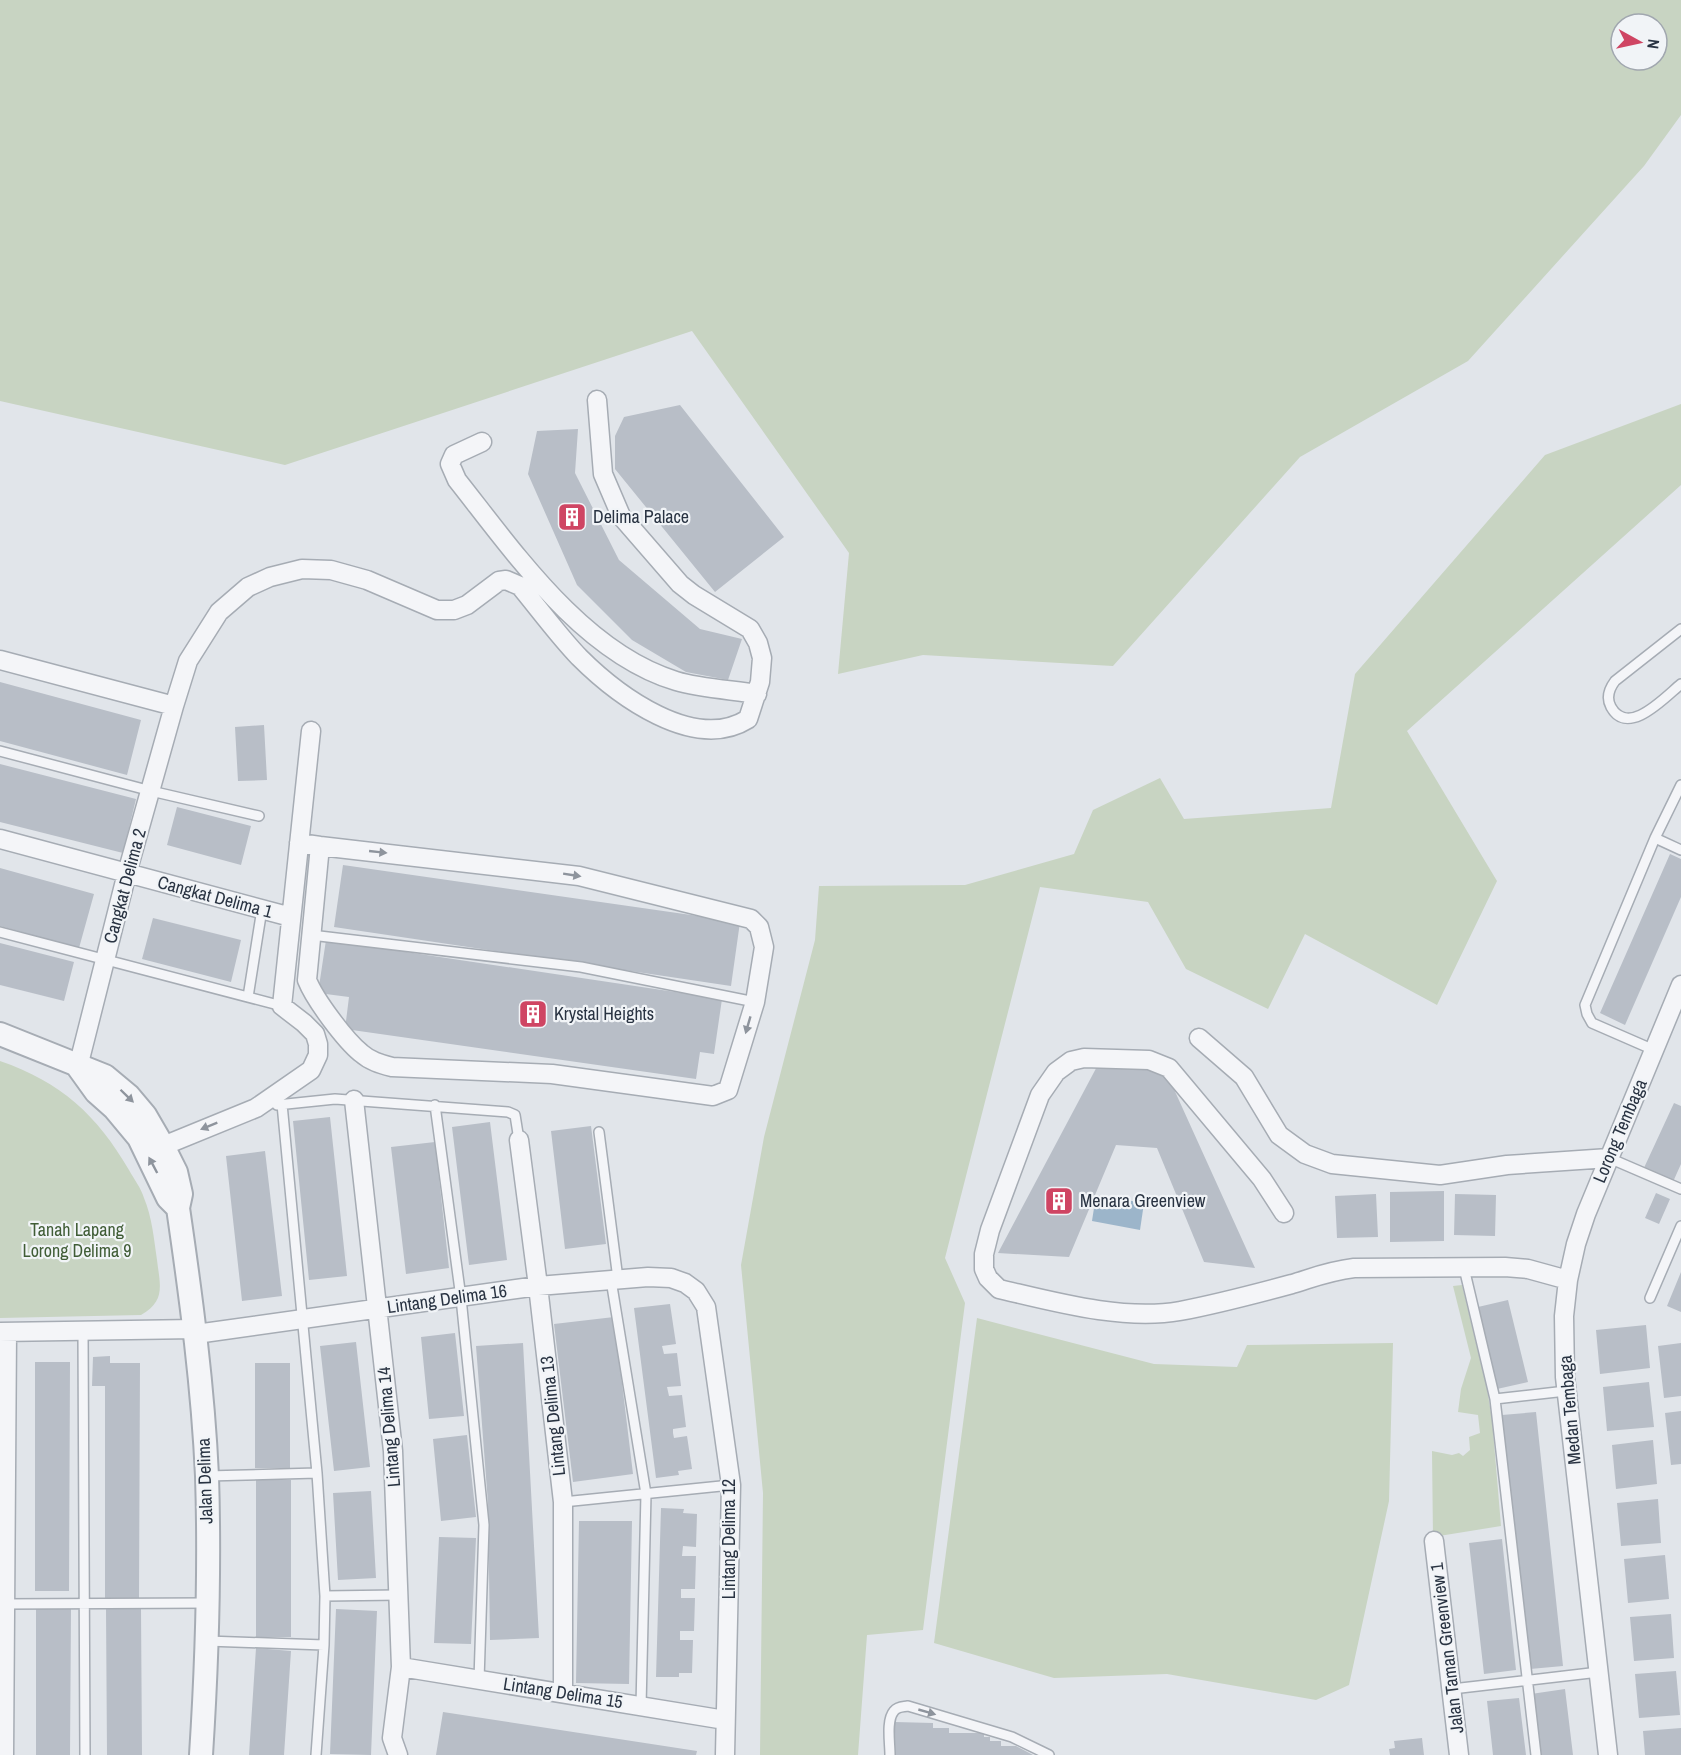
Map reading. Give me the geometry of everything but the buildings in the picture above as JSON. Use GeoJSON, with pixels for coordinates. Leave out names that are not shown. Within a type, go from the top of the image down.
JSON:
{"type":"FeatureCollection","features":[{"type":"Feature","properties":{"kind":"street"},"geometry":{"type":"LineString","coordinates":[[482,442],[454,455],[450,464],[457,480],[535,579],[565,610],[630,661],[676,681],[757,694],[762,658],[758,643],[750,629],[680,584],[621,516],[603,474],[597,399]]}},
{"type":"Feature","properties":{"kind":"street","name":"Cangkat Delima 2"},"geometry":{"type":"LineString","coordinates":[[78,1067],[127,873],[188,661],[219,612],[248,587],[270,577],[302,568],[331,570],[367,580],[437,610],[454,610],[467,605],[499,581],[506,580],[520,586],[578,656],[606,680],[653,713],[670,721],[692,728],[724,730],[736,727],[748,719],[757,694]]}},
{"type":"Feature","properties":{"kind":"street"},"geometry":{"type":"LineString","coordinates":[[0,660],[174,706]]}},
{"type":"Feature","properties":{"kind":"street"},"geometry":{"type":"LineString","coordinates":[[163,1146],[256,1108],[304,1077],[311,1070],[318,1055],[315,1034],[282,1006],[311,730]]}},
{"type":"Feature","properties":{"kind":"street","name":"Cangkat Delima 1"},"geometry":{"type":"LineString","coordinates":[[0,839],[291,917]]}},
{"type":"Feature","properties":{"kind":"street"},"geometry":{"type":"LineString","coordinates":[[299,843],[579,876],[751,919],[759,927],[764,947],[755,1002],[728,1090],[713,1096],[552,1074],[392,1067],[376,1063],[352,1044],[312,992],[307,980],[320,846]]}},
{"type":"Feature","properties":{"kind":"street","name":"Lorong Tembaga"},"geometry":{"type":"LineString","coordinates":[[1568,1280],[1576,1244],[1681,985]]}},
{"type":"Feature","properties":{"kind":"street","name":"Jalan Delima"},"geometry":{"type":"LineString","coordinates":[[0,1035],[105,1076],[129,1096],[145,1115],[176,1172],[181,1194],[178,1208],[195,1332],[207,1476],[208,1603],[201,1755]]}},
{"type":"Feature","properties":{"kind":"street"},"geometry":{"type":"LineString","coordinates":[[1199,1038],[1244,1077],[1280,1135],[1305,1154],[1332,1164],[1440,1175],[1507,1166],[1609,1158]]}},
{"type":"Feature","properties":{"kind":"street"},"geometry":{"type":"LineString","coordinates":[[1284,1213],[1262,1179],[1168,1068],[1149,1060],[1078,1059],[1060,1067],[1040,1095],[990,1230],[984,1254],[984,1269],[988,1278],[999,1289],[1115,1312],[1145,1313],[1178,1311],[1211,1304],[1293,1284],[1331,1270],[1354,1268],[1528,1269],[1568,1280]]}},
{"type":"Feature","properties":{"kind":"street","name":"Jalan Delima"},"geometry":{"type":"LineString","coordinates":[[78,1067],[96,1092],[114,1108],[139,1138],[168,1198],[178,1208]]}},
{"type":"Feature","properties":{"kind":"street","name":"Lintang Delima 14"},"geometry":{"type":"LineString","coordinates":[[354,1100],[393,1451],[401,1667],[392,1738],[398,1755]]}},
{"type":"Feature","properties":{"kind":"street","name":"Lintang Delima 13"},"geometry":{"type":"LineString","coordinates":[[519,1140],[563,1502],[563,1693]]}},
{"type":"Feature","properties":{"kind":"street","name":"Lintang Delima 16"},"geometry":{"type":"LineString","coordinates":[[4,1332],[195,1332],[538,1286],[648,1277],[671,1278],[685,1283],[696,1291]]}},
{"type":"Feature","properties":{"kind":"street","name":"Medan Tembaga"},"geometry":{"type":"LineString","coordinates":[[1568,1280],[1564,1316],[1566,1391],[1608,1755]]}},
{"type":"Feature","properties":{"kind":"street","name":"Lintang Delima 12"},"geometry":{"type":"LineString","coordinates":[[696,1291],[706,1307],[731,1485],[725,1755]]}},
{"type":"Feature","properties":{"kind":"street"},"geometry":{"type":"LineString","coordinates":[[4,1332],[2,1604],[4,1755]]}},
{"type":"Feature","properties":{"kind":"street","name":"Jalan Taman Greenview 1"},"geometry":{"type":"LineString","coordinates":[[1434,1541],[1459,1755]]}},
{"type":"Feature","properties":{"kind":"street","name":"Lintang Delima 15"},"geometry":{"type":"LineString","coordinates":[[401,1667],[725,1720]]}},
{"type":"Feature","properties":{"kind":"lane"},"geometry":{"type":"LineString","coordinates":[[1681,629],[1615,681],[1610,687],[1608,699],[1617,714],[1625,718],[1633,718],[1643,715],[1681,684]]}},
{"type":"Feature","properties":{"kind":"lane"},"geometry":{"type":"LineString","coordinates":[[0,751],[151,791],[259,816]]}},
{"type":"Feature","properties":{"kind":"lane"},"geometry":{"type":"LineString","coordinates":[[1654,1050],[1592,1023],[1585,1005],[1655,838],[1681,785]]}},
{"type":"Feature","properties":{"kind":"lane"},"geometry":{"type":"LineString","coordinates":[[1655,838],[1681,850]]}},
{"type":"Feature","properties":{"kind":"lane"},"geometry":{"type":"LineString","coordinates":[[248,997],[262,909]]}},
{"type":"Feature","properties":{"kind":"lane"},"geometry":{"type":"LineString","coordinates":[[0,932],[282,1006]]}},
{"type":"Feature","properties":{"kind":"lane"},"geometry":{"type":"LineString","coordinates":[[310,935],[581,967],[755,1002]]}},
{"type":"Feature","properties":{"kind":"lane"},"geometry":{"type":"LineString","coordinates":[[256,1108],[335,1099],[435,1105],[512,1113],[516,1119],[519,1140]]}},
{"type":"Feature","properties":{"kind":"lane"},"geometry":{"type":"LineString","coordinates":[[282,1104],[304,1318],[325,1596],[316,1755]]}},
{"type":"Feature","properties":{"kind":"lane"},"geometry":{"type":"LineString","coordinates":[[435,1105],[461,1298],[484,1525],[479,1680]]}},
{"type":"Feature","properties":{"kind":"lane"},"geometry":{"type":"LineString","coordinates":[[599,1132],[615,1280],[646,1494],[641,1706]]}},
{"type":"Feature","properties":{"kind":"lane"},"geometry":{"type":"LineString","coordinates":[[1609,1158],[1681,1189]]}},
{"type":"Feature","properties":{"kind":"lane"},"geometry":{"type":"LineString","coordinates":[[1650,1299],[1681,1226]]}},
{"type":"Feature","properties":{"kind":"lane"},"geometry":{"type":"LineString","coordinates":[[1464,1268],[1495,1399],[1536,1755]]}},
{"type":"Feature","properties":{"kind":"lane"},"geometry":{"type":"LineString","coordinates":[[83,1331],[85,1755]]}},
{"type":"Feature","properties":{"kind":"lane"},"geometry":{"type":"LineString","coordinates":[[1495,1399],[1566,1391]]}},
{"type":"Feature","properties":{"kind":"lane"},"geometry":{"type":"LineString","coordinates":[[207,1476],[317,1473]]}},
{"type":"Feature","properties":{"kind":"lane"},"geometry":{"type":"LineString","coordinates":[[563,1502],[731,1485]]}},
{"type":"Feature","properties":{"kind":"lane"},"geometry":{"type":"LineString","coordinates":[[325,1596],[399,1595]]}},
{"type":"Feature","properties":{"kind":"lane"},"geometry":{"type":"LineString","coordinates":[[2,1604],[208,1603]]}},
{"type":"Feature","properties":{"kind":"lane"},"geometry":{"type":"LineString","coordinates":[[207,1641],[324,1645]]}},
{"type":"Feature","properties":{"kind":"lane"},"geometry":{"type":"LineString","coordinates":[[1452,1689],[1599,1672]]}},
{"type":"Feature","properties":{"kind":"lane"},"geometry":{"type":"LineString","coordinates":[[890,1755],[891,1719],[894,1711],[899,1707],[908,1706],[1012,1737],[1049,1755]]}},
{"type":"Feature","properties":{"kind":"green space"},"geometry":{"type":"Polygon","coordinates":[[[0,0],[1681,0],[1681,115],[1644,166],[1468,361],[1300,457],[1113,666],[923,655],[838,674],[849,553],[692,331],[285,465],[0,401],[0,0]]]}},
{"type":"Feature","properties":{"kind":"green space"},"geometry":{"type":"Polygon","coordinates":[[[1681,404],[1681,485],[1407,731],[1497,881],[1437,1005],[1305,934],[1268,1009],[1186,969],[1148,902],[1040,887],[945,1258],[965,1303],[923,1630],[867,1635],[858,1755],[760,1755],[763,1493],[741,1265],[764,1137],[815,940],[819,886],[965,885],[1074,854],[1093,810],[1160,778],[1184,819],[1331,808],[1355,674],[1545,455],[1681,404]]]}},
{"type":"Feature","properties":{"kind":"green space","name":"Tanah Lapang Lorong Delima 9"},"geometry":{"type":"Polygon","coordinates":[[[0,1061],[41,1079],[75,1103],[90,1117],[117,1150],[143,1194],[151,1220],[160,1292],[154,1304],[141,1315],[0,1318],[0,1061]]]}},
{"type":"Feature","properties":{"kind":"green space"},"geometry":{"type":"Polygon","coordinates":[[[1462,1285],[1492,1419],[1501,1526],[1433,1537],[1432,1451],[1452,1455],[1459,1453],[1463,1456],[1470,1450],[1469,1437],[1480,1433],[1478,1415],[1458,1412],[1461,1389],[1471,1358],[1453,1286],[1462,1285]]]}},
{"type":"Feature","properties":{"kind":"green space"},"geometry":{"type":"Polygon","coordinates":[[[977,1318],[1154,1364],[1237,1367],[1247,1345],[1393,1343],[1389,1501],[1349,1685],[1316,1700],[1167,1674],[1054,1678],[934,1643],[977,1318]]]}},
{"type":"Feature","properties":{"kind":"water"},"geometry":{"type":"Polygon","coordinates":[[[1096,1195],[1144,1203],[1140,1230],[1092,1221],[1096,1195]]]}},
{"type":"Feature","properties":{"kind":"place","name":"Delima Palace"},"geometry":{"type":"Point","coordinates":[572,517]}},
{"type":"Feature","properties":{"kind":"place","name":"Krystal Heights"},"geometry":{"type":"Point","coordinates":[533,1014]}},
{"type":"Feature","properties":{"kind":"place","name":"Menara Greenview"},"geometry":{"type":"Point","coordinates":[1059,1201]}}]}
